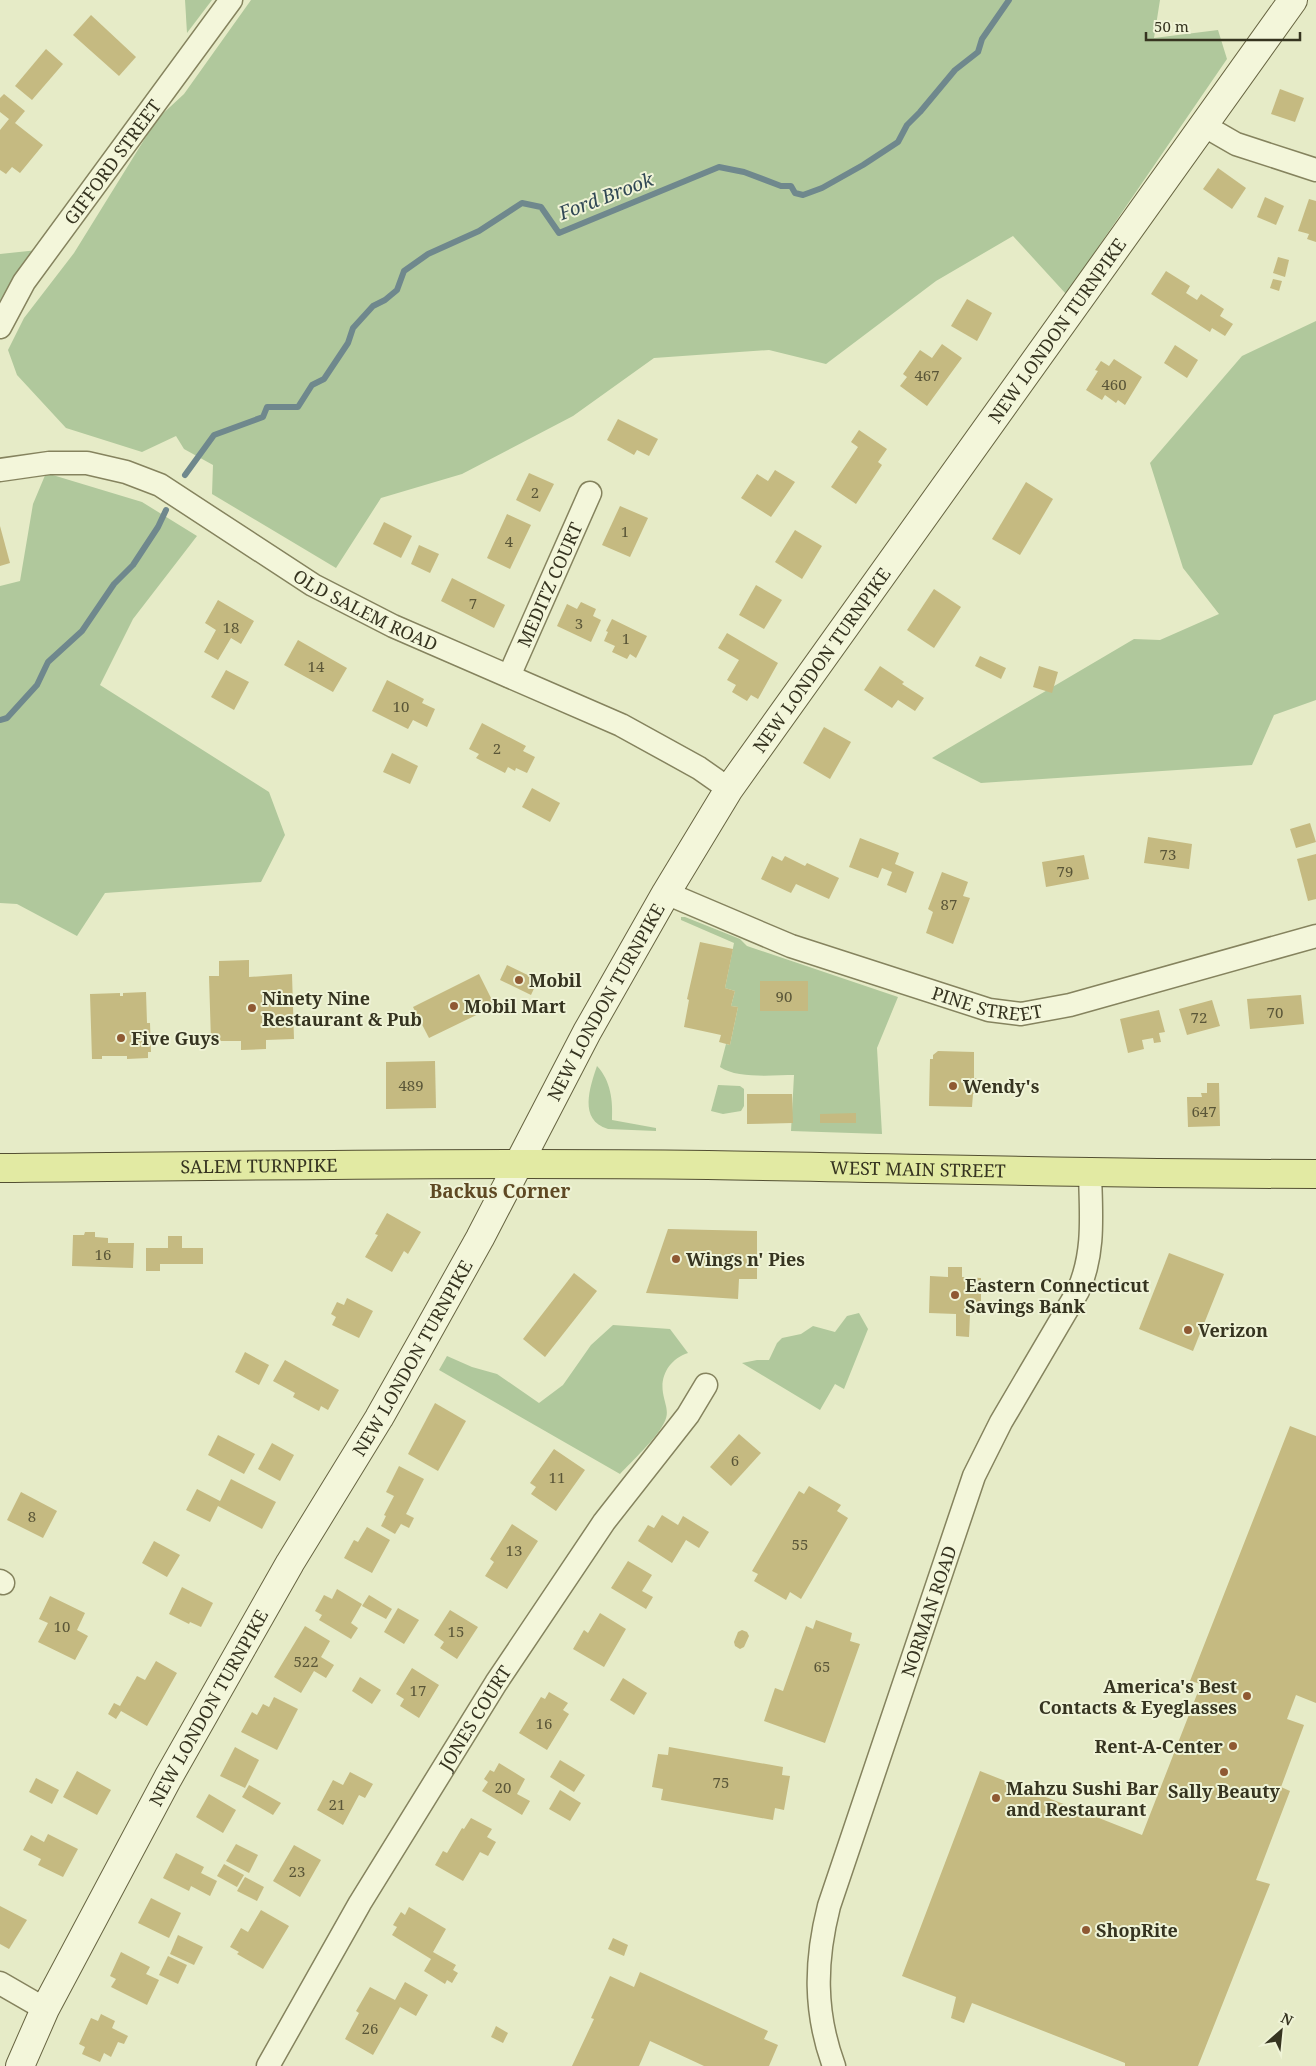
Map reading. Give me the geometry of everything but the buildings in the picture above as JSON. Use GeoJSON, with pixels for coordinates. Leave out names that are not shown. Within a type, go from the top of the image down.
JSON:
{"type":"FeatureCollection","features":[{"type":"Feature","properties":{"kind":"main road","name":"NEW LONDON TURNPIKE"},"geometry":{"type":"LineString","coordinates":[[20,2066],[44,2009],[168,1778],[290,1563],[384,1409],[518,1165],[560,1081],[666,893],[729,789],[1293,0]]}},
{"type":"Feature","properties":{"kind":"main road","name":"SALEM TURNPIKE"},"geometry":{"type":"LineString","coordinates":[[0,1168],[518,1165]]}},
{"type":"Feature","properties":{"kind":"main road","name":"WEST MAIN STREET"},"geometry":{"type":"LineString","coordinates":[[518,1165],[707,1165],[1090,1173],[1316,1174]]}},
{"type":"Feature","properties":{"kind":"street","name":"GIFFORD STREET"},"geometry":{"type":"LineString","coordinates":[[0,327],[24,282],[231,0]]}},
{"type":"Feature","properties":{"kind":"street"},"geometry":{"type":"LineString","coordinates":[[1203,125],[1236,144],[1316,170]]}},
{"type":"Feature","properties":{"kind":"street","name":"OLD SALEM ROAD"},"geometry":{"type":"LineString","coordinates":[[0,470],[49,463],[87,463],[126,472],[160,485],[314,584],[393,626],[620,725],[699,768],[729,789]]}},
{"type":"Feature","properties":{"kind":"street","name":"MEDITZ COURT"},"geometry":{"type":"LineString","coordinates":[[509,676],[590,494]]}},
{"type":"Feature","properties":{"kind":"street","name":"PINE STREET"},"geometry":{"type":"LineString","coordinates":[[666,893],[791,946],[989,1010],[1021,1014],[1070,1005],[1316,936]]}},
{"type":"Feature","properties":{"kind":"street","name":"NORMAN ROAD"},"geometry":{"type":"LineString","coordinates":[[834,2066],[822,2034],[818,1994],[821,1950],[829,1906],[974,1476],[992,1437],[1078,1291],[1086,1273],[1091,1246],[1090,1173]]}},
{"type":"Feature","properties":{"kind":"street","name":"JONES COURT"},"geometry":{"type":"LineString","coordinates":[[268,2066],[360,1903],[496,1683],[604,1522],[688,1415],[706,1385]]}},
{"type":"Feature","properties":{"kind":"street"},"geometry":{"type":"LineString","coordinates":[[0,1984],[44,2009]]}},
{"type":"Feature","properties":{"kind":"green space"},"geometry":{"type":"Polygon","coordinates":[[[185,0],[212,0],[187,33],[185,0]]]}},
{"type":"Feature","properties":{"kind":"green space"},"geometry":{"type":"Polygon","coordinates":[[[251,0],[1160,0],[1154,38],[1218,30],[1227,59],[1066,294],[1013,236],[936,281],[826,364],[769,350],[654,358],[573,416],[462,474],[381,498],[336,568],[212,494],[213,465],[184,449],[176,436],[142,452],[66,428],[17,375],[8,350],[24,318],[74,253],[157,119],[184,94],[251,0]]]}},
{"type":"Feature","properties":{"kind":"green space"},"geometry":{"type":"Polygon","coordinates":[[[38,250],[0,309],[0,254],[38,250]]]}},
{"type":"Feature","properties":{"kind":"green space"},"geometry":{"type":"Polygon","coordinates":[[[1316,321],[1316,700],[1274,715],[1252,765],[981,783],[932,758],[1134,639],[1160,640],[1219,614],[1183,568],[1150,463],[1242,356],[1316,321]]]}},
{"type":"Feature","properties":{"kind":"green space"},"geometry":{"type":"Polygon","coordinates":[[[46,473],[142,502],[197,536],[133,619],[100,685],[269,792],[285,835],[261,882],[105,893],[77,936],[17,904],[0,903],[0,586],[20,581],[33,504],[46,473]]]}},
{"type":"Feature","properties":{"kind":"green space"},"geometry":{"type":"Polygon","coordinates":[[[681,917],[740,939],[747,946],[898,997],[877,1048],[882,1134],[791,1131],[794,1075],[746,1075],[727,1071],[720,1067],[726,1044],[730,1045],[738,1007],[731,1006],[735,991],[725,988],[734,943],[681,920],[681,917]]]}},
{"type":"Feature","properties":{"kind":"green space"},"geometry":{"type":"Polygon","coordinates":[[[597,1066],[605,1078],[610,1092],[612,1120],[656,1128],[656,1131],[608,1129],[599,1125],[589,1111],[589,1093],[597,1066]]]}},
{"type":"Feature","properties":{"kind":"green space"},"geometry":{"type":"Polygon","coordinates":[[[718,1085],[740,1086],[744,1089],[744,1106],[741,1111],[723,1114],[711,1111],[718,1085]]]}},
{"type":"Feature","properties":{"kind":"green space"},"geometry":{"type":"Polygon","coordinates":[[[859,1313],[868,1329],[844,1389],[835,1384],[820,1410],[742,1363],[769,1360],[777,1343],[782,1338],[801,1334],[813,1326],[835,1332],[847,1316],[859,1313]]]}},
{"type":"Feature","properties":{"kind":"green space"},"geometry":{"type":"Polygon","coordinates":[[[613,1325],[670,1329],[688,1353],[676,1359],[665,1374],[662,1386],[667,1412],[664,1423],[650,1442],[620,1474],[439,1370],[447,1356],[472,1367],[497,1374],[539,1403],[563,1385],[591,1345],[613,1325]]]}},
{"type":"Feature","properties":{"kind":"waterway","name":"Ford Brook"},"geometry":{"type":"LineString","coordinates":[[185,475],[214,435],[263,417],[267,407],[298,407],[312,385],[324,379],[348,343],[353,328],[373,306],[385,300],[397,290],[404,271],[428,254],[479,231],[522,203],[541,207],[559,233],[719,167],[744,172],[781,186],[791,186],[795,193],[803,195],[822,188],[863,165],[898,142],[907,125],[955,70],[978,52],[982,39],[1009,0]]}},
{"type":"Feature","properties":{"kind":"waterway"},"geometry":{"type":"LineString","coordinates":[[0,720],[7,718],[37,685],[48,662],[82,631],[114,584],[133,565],[158,527],[166,510]]}},
{"type":"Feature","properties":{"kind":"place","name":"Mobil"},"geometry":{"type":"Point","coordinates":[519,980]}},
{"type":"Feature","properties":{"kind":"place","name":"Mobil Mart"},"geometry":{"type":"Point","coordinates":[454,1006]}},
{"type":"Feature","properties":{"kind":"place","name":"Ninety Nine Restaurant & Pub"},"geometry":{"type":"Point","coordinates":[252,1008]}},
{"type":"Feature","properties":{"kind":"place","name":"Five Guys"},"geometry":{"type":"Point","coordinates":[121,1038]}},
{"type":"Feature","properties":{"kind":"place","name":"Wendy's"},"geometry":{"type":"Point","coordinates":[953,1086]}},
{"type":"Feature","properties":{"kind":"place","name":"Wings n' Pies"},"geometry":{"type":"Point","coordinates":[676,1259]}},
{"type":"Feature","properties":{"kind":"place","name":"Eastern Connecticut Savings Bank"},"geometry":{"type":"Point","coordinates":[955,1295]}},
{"type":"Feature","properties":{"kind":"place","name":"Verizon"},"geometry":{"type":"Point","coordinates":[1188,1330]}},
{"type":"Feature","properties":{"kind":"place","name":"America's Best Contacts & Eyeglasses"},"geometry":{"type":"Point","coordinates":[1247,1696]}},
{"type":"Feature","properties":{"kind":"place","name":"Rent-A-Center"},"geometry":{"type":"Point","coordinates":[1233,1746]}},
{"type":"Feature","properties":{"kind":"place","name":"Sally Beauty"},"geometry":{"type":"Point","coordinates":[1224,1772]}},
{"type":"Feature","properties":{"kind":"place","name":"Mahzu Sushi Bar and Restaurant"},"geometry":{"type":"Point","coordinates":[996,1798]}},
{"type":"Feature","properties":{"kind":"place","name":"ShopRite"},"geometry":{"type":"Point","coordinates":[1086,1930]}},
{"type":"Feature","properties":{"kind":"district","name":"Backus Corner"},"geometry":{"type":"Point","coordinates":[500,1191]}}]}
